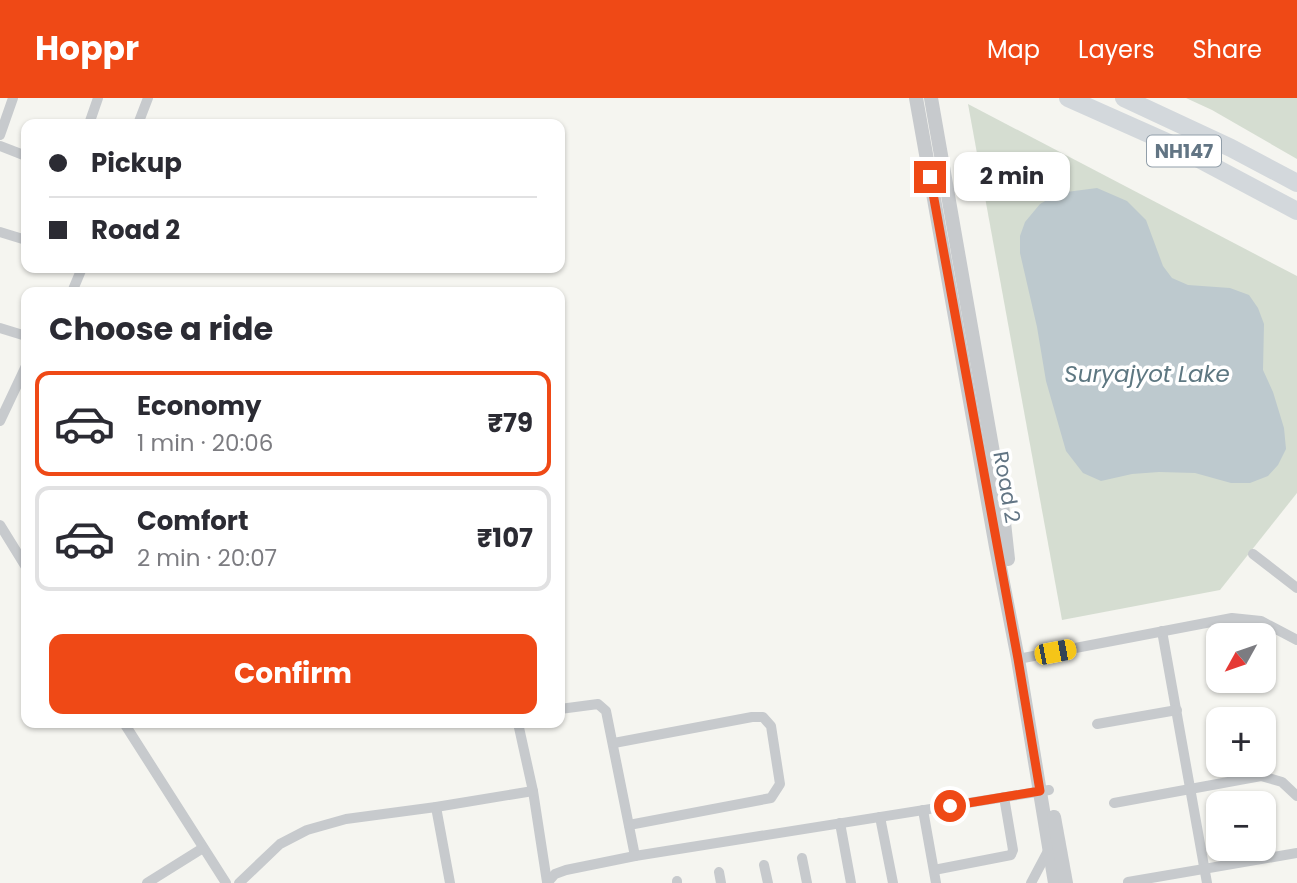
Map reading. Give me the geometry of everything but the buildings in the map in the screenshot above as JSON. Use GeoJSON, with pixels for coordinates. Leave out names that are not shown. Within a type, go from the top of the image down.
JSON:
{"type":"FeatureCollection","features":[{"type":"Feature","properties":{"kind":"highway","name":"NH147"},"geometry":{"type":"LineString","coordinates":[[1068,98],[1169,143],[1297,211]]}},
{"type":"Feature","properties":{"kind":"highway","name":"NH147"},"geometry":{"type":"LineString","coordinates":[[1124,98],[1231,148],[1297,183]]}},
{"type":"Feature","properties":{"kind":"street"},"geometry":{"type":"LineString","coordinates":[[0,135],[13,98]]}},
{"type":"Feature","properties":{"kind":"street"},"geometry":{"type":"LineString","coordinates":[[91,119],[98,98]]}},
{"type":"Feature","properties":{"kind":"street"},"geometry":{"type":"LineString","coordinates":[[140,119],[148,98]]}},
{"type":"Feature","properties":{"kind":"street","name":"Road 2"},"geometry":{"type":"LineString","coordinates":[[916,98],[1023,658]]}},
{"type":"Feature","properties":{"kind":"street","name":"Road 2"},"geometry":{"type":"LineString","coordinates":[[931,98],[995,466],[1044,790],[1055,883]]}},
{"type":"Feature","properties":{"kind":"street"},"geometry":{"type":"LineString","coordinates":[[0,146],[21,154]]}},
{"type":"Feature","properties":{"kind":"street"},"geometry":{"type":"LineString","coordinates":[[0,232],[21,238]]}},
{"type":"Feature","properties":{"kind":"street"},"geometry":{"type":"LineString","coordinates":[[0,328],[21,334]]}},
{"type":"Feature","properties":{"kind":"street"},"geometry":{"type":"LineString","coordinates":[[0,421],[21,377]]}},
{"type":"Feature","properties":{"kind":"street"},"geometry":{"type":"LineString","coordinates":[[0,525],[21,559]]}},
{"type":"Feature","properties":{"kind":"street"},"geometry":{"type":"LineString","coordinates":[[1253,554],[1297,587]]}},
{"type":"Feature","properties":{"kind":"street"},"geometry":{"type":"LineString","coordinates":[[1023,658],[1232,618],[1261,621],[1297,640]]}},
{"type":"Feature","properties":{"kind":"street"},"geometry":{"type":"LineString","coordinates":[[1162,631],[1207,883]]}},
{"type":"Feature","properties":{"kind":"street"},"geometry":{"type":"LineString","coordinates":[[565,708],[598,704],[606,711],[635,856]]}},
{"type":"Feature","properties":{"kind":"street"},"geometry":{"type":"LineString","coordinates":[[1097,724],[1177,710]]}},
{"type":"Feature","properties":{"kind":"street"},"geometry":{"type":"LineString","coordinates":[[614,743],[752,717],[762,717],[771,726],[780,784],[771,798],[629,825]]}},
{"type":"Feature","properties":{"kind":"street"},"geometry":{"type":"LineString","coordinates":[[127,728],[226,883]]}},
{"type":"Feature","properties":{"kind":"street"},"geometry":{"type":"LineString","coordinates":[[519,728],[533,791],[547,883]]}},
{"type":"Feature","properties":{"kind":"street"},"geometry":{"type":"LineString","coordinates":[[1114,803],[1261,776],[1282,782],[1297,796]]}},
{"type":"Feature","properties":{"kind":"street"},"geometry":{"type":"LineString","coordinates":[[547,883],[555,874],[566,870],[635,856],[1044,790]]}},
{"type":"Feature","properties":{"kind":"street","name":"Road 2"},"geometry":{"type":"LineString","coordinates":[[1044,790],[1066,883]]}},
{"type":"Feature","properties":{"kind":"street"},"geometry":{"type":"LineString","coordinates":[[239,883],[280,844],[307,830],[346,819],[533,791]]}},
{"type":"Feature","properties":{"kind":"street"},"geometry":{"type":"LineString","coordinates":[[934,870],[1011,855],[1013,850],[1004,797]]}},
{"type":"Feature","properties":{"kind":"street"},"geometry":{"type":"LineString","coordinates":[[436,807],[450,883]]}},
{"type":"Feature","properties":{"kind":"street"},"geometry":{"type":"LineString","coordinates":[[923,810],[936,883]]}},
{"type":"Feature","properties":{"kind":"street"},"geometry":{"type":"LineString","coordinates":[[880,817],[893,883]]}},
{"type":"Feature","properties":{"kind":"street"},"geometry":{"type":"LineString","coordinates":[[840,823],[851,883]]}},
{"type":"Feature","properties":{"kind":"street"},"geometry":{"type":"LineString","coordinates":[[147,883],[203,848]]}},
{"type":"Feature","properties":{"kind":"street"},"geometry":{"type":"LineString","coordinates":[[1031,883],[1049,849]]}},
{"type":"Feature","properties":{"kind":"street"},"geometry":{"type":"LineString","coordinates":[[1128,882],[1297,853]]}},
{"type":"Feature","properties":{"kind":"street"},"geometry":{"type":"LineString","coordinates":[[802,858],[807,883]]}},
{"type":"Feature","properties":{"kind":"street"},"geometry":{"type":"LineString","coordinates":[[764,865],[768,883]]}},
{"type":"Feature","properties":{"kind":"shaded area"},"geometry":{"type":"Polygon","coordinates":[[[1186,98],[1297,98],[1297,159],[1212,110],[1186,98]]]}},
{"type":"Feature","properties":{"kind":"shaded area"},"geometry":{"type":"Polygon","coordinates":[[[968,104],[1297,276],[1297,493],[1220,590],[1062,620],[968,104]]]}},
{"type":"Feature","properties":{"kind":"water","name":"Suryajyot Lake"},"geometry":{"type":"Polygon","coordinates":[[[1097,188],[1127,201],[1146,220],[1163,266],[1172,278],[1188,285],[1230,288],[1249,295],[1258,308],[1264,324],[1263,370],[1284,428],[1286,449],[1278,465],[1268,476],[1250,483],[1231,483],[1195,473],[1159,472],[1132,474],[1101,481],[1083,473],[1066,451],[1046,381],[1020,253],[1020,236],[1025,222],[1040,204],[1059,193],[1097,188]]]}},
{"type":"Feature","properties":{"kind":"route"},"geometry":{"type":"LineString","coordinates":[[930,177],[1040,791],[950,806]]}}]}
